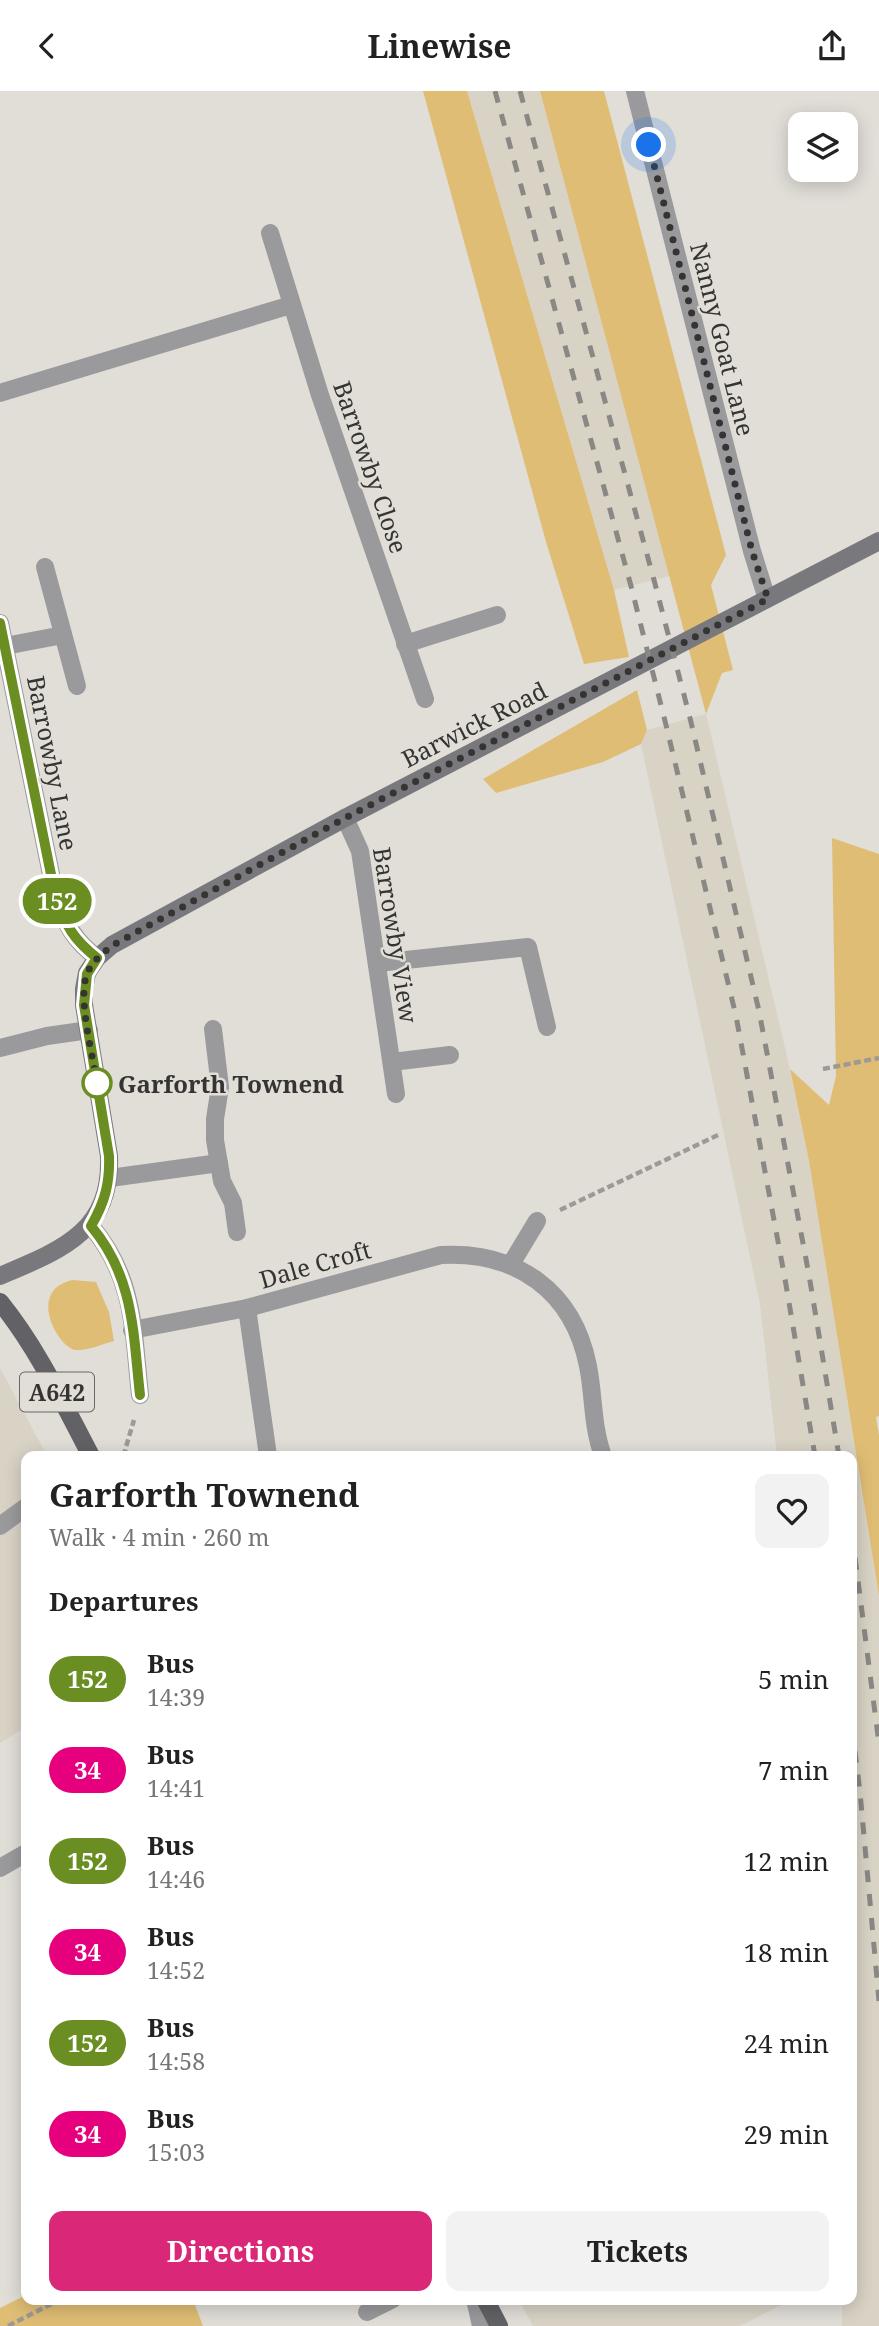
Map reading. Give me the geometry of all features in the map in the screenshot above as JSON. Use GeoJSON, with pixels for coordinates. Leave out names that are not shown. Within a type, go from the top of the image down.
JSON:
{"type":"FeatureCollection","features":[{"type":"Feature","properties":{"kind":"main road","name":"A642"},"geometry":{"type":"LineString","coordinates":[[0,1302],[22,1328],[88,1451]]}},
{"type":"Feature","properties":{"kind":"main road"},"geometry":{"type":"LineString","coordinates":[[488,2305],[499,2326]]}},
{"type":"Feature","properties":{"kind":"street","name":"Nanny Goat Lane"},"geometry":{"type":"LineString","coordinates":[[635,91],[752,551],[768,599]]}},
{"type":"Feature","properties":{"kind":"street","name":"Barrowby Close"},"geometry":{"type":"LineString","coordinates":[[270,233],[320,395],[425,699]]}},
{"type":"Feature","properties":{"kind":"street"},"geometry":{"type":"LineString","coordinates":[[0,393],[291,305]]}},
{"type":"Feature","properties":{"kind":"street","name":"Barwick Road"},"geometry":{"type":"LineString","coordinates":[[97,958],[113,945],[345,818],[879,541]]}},
{"type":"Feature","properties":{"kind":"street"},"geometry":{"type":"LineString","coordinates":[[45,567],[77,686]]}},
{"type":"Feature","properties":{"kind":"street"},"geometry":{"type":"LineString","coordinates":[[405,644],[497,615]]}},
{"type":"Feature","properties":{"kind":"street","name":"Barrowby Lane"},"geometry":{"type":"LineString","coordinates":[[0,623],[56,899],[67,928],[79,944],[97,958]]}},
{"type":"Feature","properties":{"kind":"street"},"geometry":{"type":"LineString","coordinates":[[5,646],[63,635]]}},
{"type":"Feature","properties":{"kind":"street","name":"Barrowby View"},"geometry":{"type":"LineString","coordinates":[[345,818],[360,851],[396,1094]]}},
{"type":"Feature","properties":{"kind":"street"},"geometry":{"type":"LineString","coordinates":[[378,963],[528,947],[547,1027]]}},
{"type":"Feature","properties":{"kind":"street"},"geometry":{"type":"LineString","coordinates":[[0,1276],[51,1252],[91,1226],[106,1196],[110,1178],[109,1156],[84,989],[87,974],[97,958]]}},
{"type":"Feature","properties":{"kind":"street"},"geometry":{"type":"LineString","coordinates":[[213,1028],[220,1087],[215,1119],[219,1163],[222,1181],[233,1203],[237,1232]]}},
{"type":"Feature","properties":{"kind":"street"},"geometry":{"type":"LineString","coordinates":[[0,1048],[89,1030]]}},
{"type":"Feature","properties":{"kind":"street","name":"Barrowby View"},"geometry":{"type":"LineString","coordinates":[[392,1062],[450,1055]]}},
{"type":"Feature","properties":{"kind":"street"},"geometry":{"type":"LineString","coordinates":[[110,1178],[219,1163]]}},
{"type":"Feature","properties":{"kind":"street"},"geometry":{"type":"LineString","coordinates":[[510,1264],[537,1221]]}},
{"type":"Feature","properties":{"kind":"street"},"geometry":{"type":"LineString","coordinates":[[91,1226],[107,1245],[119,1268],[127,1293],[140,1395]]}},
{"type":"Feature","properties":{"kind":"street","name":"Dale Croft"},"geometry":{"type":"LineString","coordinates":[[132,1330],[247,1308],[440,1255],[488,1257],[510,1264],[534,1277],[554,1295],[571,1316],[582,1341],[588,1367],[593,1419],[602,1451]]}},
{"type":"Feature","properties":{"kind":"street"},"geometry":{"type":"LineString","coordinates":[[247,1308],[267,1451]]}},
{"type":"Feature","properties":{"kind":"street"},"geometry":{"type":"LineString","coordinates":[[0,1526],[21,1511]]}},
{"type":"Feature","properties":{"kind":"street"},"geometry":{"type":"LineString","coordinates":[[0,1868],[21,1856]]}},
{"type":"Feature","properties":{"kind":"street"},"geometry":{"type":"LineString","coordinates":[[367,2312],[381,2305]]}},
{"type":"Feature","properties":{"kind":"street"},"geometry":{"type":"LineString","coordinates":[[476,2305],[481,2326]]}},
{"type":"Feature","properties":{"kind":"path"},"geometry":{"type":"LineString","coordinates":[[822,1069],[879,1058]]}},
{"type":"Feature","properties":{"kind":"path"},"geometry":{"type":"LineString","coordinates":[[537,1221],[718,1135]]}},
{"type":"Feature","properties":{"kind":"path"},"geometry":{"type":"LineString","coordinates":[[125,1451],[140,1395]]}},
{"type":"Feature","properties":{"kind":"path"},"geometry":{"type":"LineString","coordinates":[[8,2326],[49,2305]]}},
{"type":"Feature","properties":{"kind":"shaded area"},"geometry":{"type":"Polygon","coordinates":[[[423,91],[467,91],[614,590],[629,657],[584,664],[546,542],[423,91]]]}},
{"type":"Feature","properties":{"kind":"shaded area"},"geometry":{"type":"Polygon","coordinates":[[[467,91],[540,91],[670,576],[614,590],[467,91]]]}},
{"type":"Feature","properties":{"kind":"shaded area"},"geometry":{"type":"Polygon","coordinates":[[[540,91],[604,91],[726,555],[711,585],[733,670],[722,673],[706,714],[540,91]]]}},
{"type":"Feature","properties":{"kind":"shaded area"},"geometry":{"type":"Polygon","coordinates":[[[637,690],[647,730],[641,744],[603,762],[496,793],[483,779],[637,690]]]}},
{"type":"Feature","properties":{"kind":"shaded area"},"geometry":{"type":"Polygon","coordinates":[[[706,714],[809,1161],[856,1451],[776,1451],[760,1304],[641,744],[647,730],[706,714]]]}},
{"type":"Feature","properties":{"kind":"shaded area"},"geometry":{"type":"Polygon","coordinates":[[[832,838],[879,854],[879,1416],[876,1417],[879,1435],[879,1596],[809,1161],[790,1069],[829,1105],[836,1076],[832,838]]]}},
{"type":"Feature","properties":{"kind":"shaded area"},"geometry":{"type":"Polygon","coordinates":[[[73,1280],[96,1282],[109,1312],[114,1341],[76,1350],[69,1347],[55,1330],[48,1306],[51,1295],[59,1286],[73,1280]]]}},
{"type":"Feature","properties":{"kind":"shaded area"},"geometry":{"type":"Polygon","coordinates":[[[0,1368],[44,1451],[21,1451],[21,1730],[0,1743],[0,1368]]]}},
{"type":"Feature","properties":{"kind":"shaded area"},"geometry":{"type":"Polygon","coordinates":[[[857,1459],[879,1596],[879,2326],[842,2326],[842,2305],[857,2305],[857,1459]]]}},
{"type":"Feature","properties":{"kind":"shaded area"},"geometry":{"type":"Polygon","coordinates":[[[21,2298],[21,2305],[195,2305],[203,2326],[0,2326],[0,2308],[21,2298]]]}},
{"type":"Feature","properties":{"kind":"shaded area"},"geometry":{"type":"Polygon","coordinates":[[[522,2305],[781,2305],[740,2326],[533,2326],[522,2305]]]}},
{"type":"Feature","properties":{"kind":"railway"},"geometry":{"type":"LineString","coordinates":[[495,91],[631,586],[736,1016],[814,1451]]}},
{"type":"Feature","properties":{"kind":"railway"},"geometry":{"type":"LineString","coordinates":[[520,91],[690,718],[759,1011],[809,1275],[838,1451]]}},
{"type":"Feature","properties":{"kind":"railway"},"geometry":{"type":"LineString","coordinates":[[857,1573],[879,1744]]}},
{"type":"Feature","properties":{"kind":"railway"},"geometry":{"type":"LineString","coordinates":[[857,1768],[879,2001]]}},
{"type":"Feature","properties":{"kind":"bus line","name":"152"},"geometry":{"type":"LineString","coordinates":[[0,623],[56,899],[67,928],[79,944],[97,958],[87,974],[84,1005],[109,1156],[110,1178],[106,1196],[91,1226],[107,1245],[119,1268],[127,1293],[140,1395]]}},
{"type":"Feature","properties":{"kind":"place","name":"Garforth Townend"},"geometry":{"type":"Point","coordinates":[97,1083]}},
{"type":"Feature","properties":{"kind":"route"},"geometry":{"type":"LineString","coordinates":[[97,1083],[98,1088],[84,1005],[84,989],[87,974],[97,958],[113,945],[345,818],[768,599],[752,551],[649,145]]}}]}
